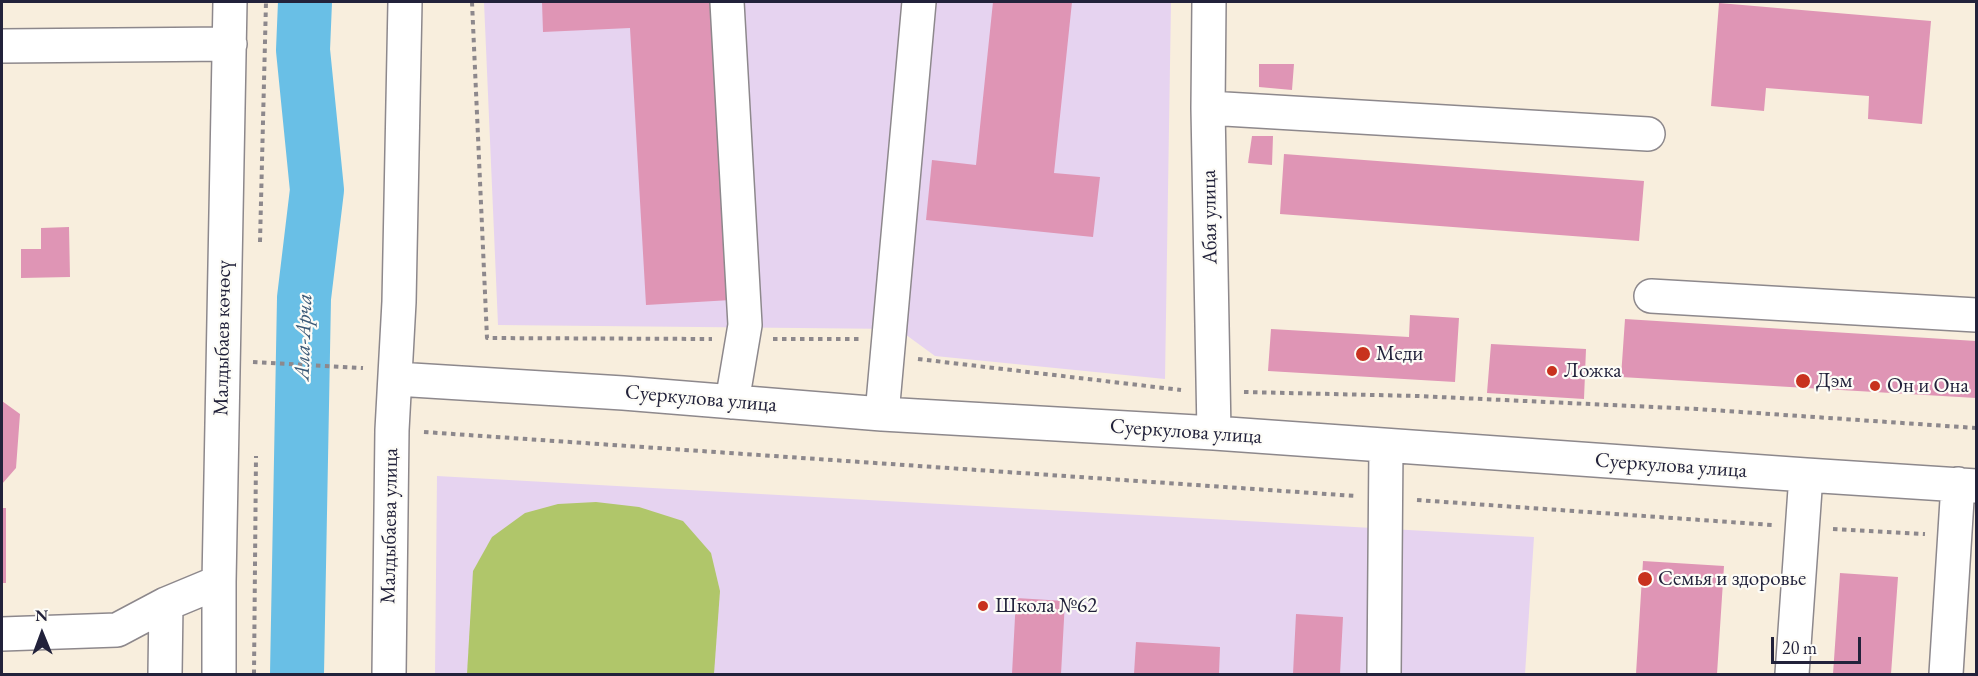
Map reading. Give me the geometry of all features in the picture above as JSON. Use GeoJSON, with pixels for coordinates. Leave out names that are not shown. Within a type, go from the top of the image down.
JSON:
{"type":"FeatureCollection","features":[{"type":"Feature","properties":{"kind":"street","name":"Малдыбаев көчөсү"},"geometry":{"type":"LineString","coordinates":[[219,675],[231,2]]}},
{"type":"Feature","properties":{"kind":"street"},"geometry":{"type":"LineString","coordinates":[[396,379],[405,2]]}},
{"type":"Feature","properties":{"kind":"street"},"geometry":{"type":"LineString","coordinates":[[727,2],[745,325],[732,402]]}},
{"type":"Feature","properties":{"kind":"street"},"geometry":{"type":"LineString","coordinates":[[882,414],[919,2]]}},
{"type":"Feature","properties":{"kind":"street","name":"Абая улица"},"geometry":{"type":"LineString","coordinates":[[1209,2],[1208,108],[1214,433]]}},
{"type":"Feature","properties":{"kind":"street"},"geometry":{"type":"LineString","coordinates":[[2,46],[230,44]]}},
{"type":"Feature","properties":{"kind":"street"},"geometry":{"type":"LineString","coordinates":[[1208,108],[1648,134]]}},
{"type":"Feature","properties":{"kind":"street"},"geometry":{"type":"LineString","coordinates":[[1651,296],[1977,315]]}},
{"type":"Feature","properties":{"kind":"street","name":"Суеркулова улица"},"geometry":{"type":"LineString","coordinates":[[396,379],[623,393],[882,414],[1214,433],[1386,447],[1967,485]]}},
{"type":"Feature","properties":{"kind":"street","name":"Малдыбаева улица"},"geometry":{"type":"LineString","coordinates":[[388,675],[392,430],[396,379]]}},
{"type":"Feature","properties":{"kind":"street"},"geometry":{"type":"LineString","coordinates":[[1384,675],[1386,447]]}},
{"type":"Feature","properties":{"kind":"street"},"geometry":{"type":"LineString","coordinates":[[1792,675],[1806,476]]}},
{"type":"Feature","properties":{"kind":"street"},"geometry":{"type":"LineString","coordinates":[[1946,675],[1954,535],[1967,485]]}},
{"type":"Feature","properties":{"kind":"street"},"geometry":{"type":"LineString","coordinates":[[2,634],[117,630],[166,604],[219,582]]}},
{"type":"Feature","properties":{"kind":"street"},"geometry":{"type":"LineString","coordinates":[[165,675],[166,604]]}},
{"type":"Feature","properties":{"kind":"path"},"geometry":{"type":"LineString","coordinates":[[260,244],[266,2]]}},
{"type":"Feature","properties":{"kind":"path"},"geometry":{"type":"LineString","coordinates":[[472,2],[487,338],[713,339]]}},
{"type":"Feature","properties":{"kind":"path"},"geometry":{"type":"LineString","coordinates":[[772,339],[868,339]]}},
{"type":"Feature","properties":{"kind":"path"},"geometry":{"type":"LineString","coordinates":[[914,359],[1199,393],[1417,396],[1673,408],[1977,428]]}},
{"type":"Feature","properties":{"kind":"path"},"geometry":{"type":"LineString","coordinates":[[257,374],[257,362],[363,368],[363,378]]}},
{"type":"Feature","properties":{"kind":"path"},"geometry":{"type":"LineString","coordinates":[[392,430],[1801,528],[1954,535]]}},
{"type":"Feature","properties":{"kind":"path"},"geometry":{"type":"LineString","coordinates":[[254,675],[256,454]]}},
{"type":"Feature","properties":{"kind":"shaded area"},"geometry":{"type":"Polygon","coordinates":[[[484,2],[1171,2],[1165,379],[935,356],[898,329],[498,325],[484,2]]]}},
{"type":"Feature","properties":{"kind":"shaded area","name":"Школа №62"},"geometry":{"type":"Polygon","coordinates":[[[437,476],[1534,537],[1525,674],[435,674],[437,476]]]}},
{"type":"Feature","properties":{"kind":"green space"},"geometry":{"type":"Polygon","coordinates":[[[596,502],[639,507],[683,521],[711,553],[720,591],[714,674],[467,674],[473,571],[492,537],[525,513],[558,504],[596,502]]]}},
{"type":"Feature","properties":{"kind":"building"},"geometry":{"type":"Polygon","coordinates":[[[542,2],[714,2],[731,300],[646,305],[630,28],[543,32],[542,2]]]}},
{"type":"Feature","properties":{"kind":"building"},"geometry":{"type":"Polygon","coordinates":[[[993,2],[1072,2],[1054,173],[1100,177],[1093,237],[926,220],[932,160],[976,165],[993,2]]]}},
{"type":"Feature","properties":{"kind":"building"},"geometry":{"type":"Polygon","coordinates":[[[1719,3],[1931,21],[1922,124],[1868,119],[1869,96],[1766,88],[1764,111],[1711,106],[1719,3]]]}},
{"type":"Feature","properties":{"kind":"building"},"geometry":{"type":"Polygon","coordinates":[[[1259,64],[1294,64],[1292,90],[1259,87],[1259,64]]]}},
{"type":"Feature","properties":{"kind":"building"},"geometry":{"type":"Polygon","coordinates":[[[1252,136],[1273,136],[1272,165],[1248,163],[1252,136]]]}},
{"type":"Feature","properties":{"kind":"building"},"geometry":{"type":"Polygon","coordinates":[[[1284,154],[1644,181],[1639,241],[1280,214],[1284,154]]]}},
{"type":"Feature","properties":{"kind":"building"},"geometry":{"type":"Polygon","coordinates":[[[69,227],[70,277],[21,278],[21,249],[41,249],[41,228],[69,227]]]}},
{"type":"Feature","properties":{"kind":"building","name":"Меди"},"geometry":{"type":"Polygon","coordinates":[[[1410,315],[1459,318],[1455,382],[1268,371],[1271,329],[1409,337],[1410,315]]]}},
{"type":"Feature","properties":{"kind":"building"},"geometry":{"type":"Polygon","coordinates":[[[1625,319],[1976,341],[1976,398],[1621,377],[1625,319]]]}},
{"type":"Feature","properties":{"kind":"building"},"geometry":{"type":"Polygon","coordinates":[[[1491,344],[1586,349],[1584,399],[1487,393],[1491,344]]]}},
{"type":"Feature","properties":{"kind":"building"},"geometry":{"type":"Polygon","coordinates":[[[2,401],[20,414],[16,468],[2,484],[2,401]]]}},
{"type":"Feature","properties":{"kind":"building"},"geometry":{"type":"Polygon","coordinates":[[[2,508],[6,508],[6,583],[2,583],[2,508]]]}},
{"type":"Feature","properties":{"kind":"building"},"geometry":{"type":"Polygon","coordinates":[[[1643,561],[1724,566],[1717,674],[1636,674],[1643,561]]]}},
{"type":"Feature","properties":{"kind":"building"},"geometry":{"type":"Polygon","coordinates":[[[1840,573],[1898,577],[1891,674],[1833,674],[1840,573]]]}},
{"type":"Feature","properties":{"kind":"building"},"geometry":{"type":"Polygon","coordinates":[[[1016,598],[1065,601],[1061,674],[1012,674],[1016,598]]]}},
{"type":"Feature","properties":{"kind":"building"},"geometry":{"type":"Polygon","coordinates":[[[1296,614],[1343,617],[1340,674],[1293,674],[1296,614]]]}},
{"type":"Feature","properties":{"kind":"building"},"geometry":{"type":"Polygon","coordinates":[[[1136,642],[1220,647],[1219,674],[1134,674],[1136,642]]]}},
{"type":"Feature","properties":{"kind":"waterway","name":"Ала-Арча"},"geometry":{"type":"LineString","coordinates":[[297,674],[304,298],[317,190],[303,50],[305,2]]}},
{"type":"Feature","properties":{"kind":"place","name":"Меди"},"geometry":{"type":"Point","coordinates":[1363,354]}},
{"type":"Feature","properties":{"kind":"place","name":"Ложка"},"geometry":{"type":"Point","coordinates":[1552,371]}},
{"type":"Feature","properties":{"kind":"place","name":"Дэм"},"geometry":{"type":"Point","coordinates":[1803,381]}},
{"type":"Feature","properties":{"kind":"place","name":"Он и Она"},"geometry":{"type":"Point","coordinates":[1875,386]}},
{"type":"Feature","properties":{"kind":"place","name":"Семья и здоровье"},"geometry":{"type":"Point","coordinates":[1645,579]}},
{"type":"Feature","properties":{"kind":"place","name":"Школа №62"},"geometry":{"type":"Point","coordinates":[983,606]}}]}
